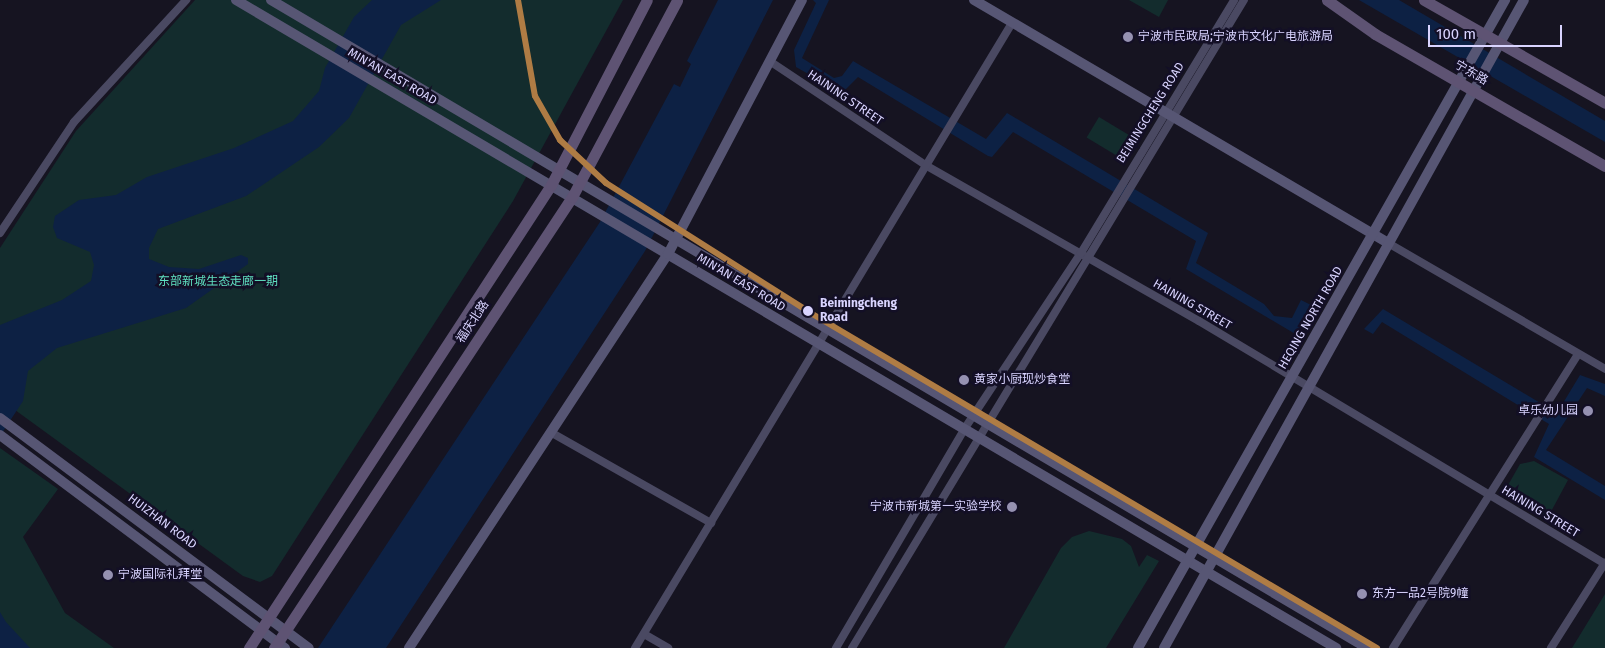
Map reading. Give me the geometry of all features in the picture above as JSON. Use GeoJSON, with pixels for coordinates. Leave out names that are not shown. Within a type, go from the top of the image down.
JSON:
{"type":"FeatureCollection","features":[{"type":"Feature","properties":{"kind":"main road","name":"MIN'AN EAST ROAD"},"geometry":{"type":"LineString","coordinates":[[236,0],[652,244],[820,346],[965,428],[1336,648]]}},
{"type":"Feature","properties":{"kind":"main road","name":"MIN'AN EAST ROAD"},"geometry":{"type":"LineString","coordinates":[[272,0],[1367,648]]}},
{"type":"Feature","properties":{"kind":"main road","name":"福庆北路"},"geometry":{"type":"LineString","coordinates":[[249,648],[560,171],[647,0]]}},
{"type":"Feature","properties":{"kind":"main road","name":"福庆北路"},"geometry":{"type":"LineString","coordinates":[[279,646],[286,630],[572,197],[677,0]]}},
{"type":"Feature","properties":{"kind":"main road"},"geometry":{"type":"LineString","coordinates":[[409,648],[668,254],[802,0]]}},
{"type":"Feature","properties":{"kind":"main road"},"geometry":{"type":"LineString","coordinates":[[974,0],[1388,243]]}},
{"type":"Feature","properties":{"kind":"main road","name":"宁东路"},"geometry":{"type":"LineString","coordinates":[[1327,0],[1374,34],[1605,166]]}},
{"type":"Feature","properties":{"kind":"main road"},"geometry":{"type":"LineString","coordinates":[[1424,0],[1487,34],[1605,103]]}},
{"type":"Feature","properties":{"kind":"main road","name":"HEQING NORTH ROAD"},"geometry":{"type":"LineString","coordinates":[[1138,648],[1505,0]]}},
{"type":"Feature","properties":{"kind":"main road"},"geometry":{"type":"LineString","coordinates":[[1164,648],[1524,0]]}},
{"type":"Feature","properties":{"kind":"main road","name":"HUIZHAN ROAD"},"geometry":{"type":"LineString","coordinates":[[0,418],[309,648]]}},
{"type":"Feature","properties":{"kind":"main road"},"geometry":{"type":"LineString","coordinates":[[0,435],[260,629],[279,646]]}},
{"type":"Feature","properties":{"kind":"street"},"geometry":{"type":"LineString","coordinates":[[0,233],[74,122],[186,0]]}},
{"type":"Feature","properties":{"kind":"street","name":"BEIMINGCHENG ROAD"},"geometry":{"type":"LineString","coordinates":[[852,648],[986,421],[1089,258],[1167,115],[1234,0]]}},
{"type":"Feature","properties":{"kind":"street","name":"BEIMINGCHENG ROAD"},"geometry":{"type":"LineString","coordinates":[[836,648],[965,428],[1080,253],[1167,115],[1244,0]]}},
{"type":"Feature","properties":{"kind":"street"},"geometry":{"type":"LineString","coordinates":[[635,648],[820,346],[1012,23]]}},
{"type":"Feature","properties":{"kind":"street","name":"HAINING STREET"},"geometry":{"type":"LineString","coordinates":[[770,62],[928,166],[1309,386],[1605,564]]}},
{"type":"Feature","properties":{"kind":"street"},"geometry":{"type":"LineString","coordinates":[[1388,243],[1605,369]]}},
{"type":"Feature","properties":{"kind":"street"},"geometry":{"type":"LineString","coordinates":[[1393,648],[1578,354]]}},
{"type":"Feature","properties":{"kind":"street"},"geometry":{"type":"LineString","coordinates":[[552,433],[711,523]]}},
{"type":"Feature","properties":{"kind":"street"},"geometry":{"type":"LineString","coordinates":[[1551,648],[1605,564]]}},
{"type":"Feature","properties":{"kind":"street"},"geometry":{"type":"LineString","coordinates":[[644,634],[668,648]]}},
{"type":"Feature","properties":{"kind":"green space","name":"东部新城生态走廊一期"},"geometry":{"type":"Polygon","coordinates":[[[195,0],[623,0],[513,201],[272,576],[260,582],[243,576],[0,399],[0,248],[76,131],[195,0]]]}},
{"type":"Feature","properties":{"kind":"green space"},"geometry":{"type":"Polygon","coordinates":[[[1129,0],[1168,0],[1159,17],[1129,0]]]}},
{"type":"Feature","properties":{"kind":"green space"},"geometry":{"type":"Polygon","coordinates":[[[1099,117],[1138,140],[1125,161],[1087,138],[1099,117]]]}},
{"type":"Feature","properties":{"kind":"green space"},"geometry":{"type":"Polygon","coordinates":[[[0,448],[58,489],[23,537],[65,613],[114,648],[0,648],[0,448]]]}},
{"type":"Feature","properties":{"kind":"green space"},"geometry":{"type":"Polygon","coordinates":[[[1534,461],[1568,480],[1547,519],[1503,494],[1520,464],[1534,461]]]}},
{"type":"Feature","properties":{"kind":"green space"},"geometry":{"type":"Polygon","coordinates":[[[1089,531],[1122,539],[1131,546],[1139,567],[1147,555],[1159,561],[1106,648],[1004,648],[1061,548],[1072,537],[1089,531]]]}},
{"type":"Feature","properties":{"kind":"green space"},"geometry":{"type":"Polygon","coordinates":[[[1605,594],[1605,648],[1572,648],[1605,594]]]}},
{"type":"Feature","properties":{"kind":"water"},"geometry":{"type":"Polygon","coordinates":[[[372,0],[441,0],[401,25],[349,118],[319,147],[246,196],[158,229],[149,248],[149,259],[169,267],[199,269],[241,255],[248,258],[248,264],[186,308],[57,348],[28,371],[23,401],[0,436],[0,325],[62,300],[91,281],[94,265],[90,252],[57,238],[53,227],[55,216],[79,200],[116,195],[147,177],[234,148],[293,121],[319,91],[325,68],[354,17],[372,0]]]}},
{"type":"Feature","properties":{"kind":"water"},"geometry":{"type":"Polygon","coordinates":[[[718,0],[773,0],[645,251],[386,648],[318,648],[600,222],[674,84],[680,87],[691,64],[687,61],[718,0]]]}},
{"type":"Feature","properties":{"kind":"water"},"geometry":{"type":"Polygon","coordinates":[[[813,0],[829,0],[802,58],[834,78],[842,76],[853,61],[986,139],[1007,113],[1208,233],[1196,263],[1264,304],[1274,316],[1292,318],[1301,300],[1313,306],[1297,335],[1186,269],[1196,241],[1013,132],[992,157],[988,156],[858,77],[842,93],[796,67],[794,50],[816,3],[813,0]]]}},
{"type":"Feature","properties":{"kind":"water"},"geometry":{"type":"Polygon","coordinates":[[[1359,0],[1399,0],[1605,121],[1605,142],[1359,0]]]}},
{"type":"Feature","properties":{"kind":"water"},"geometry":{"type":"Polygon","coordinates":[[[1383,309],[1557,413],[1580,375],[1605,384],[1605,396],[1587,388],[1546,450],[1605,486],[1605,500],[1534,457],[1549,424],[1382,322],[1373,334],[1364,329],[1383,309]]]}},
{"type":"Feature","properties":{"kind":"water"},"geometry":{"type":"Polygon","coordinates":[[[0,612],[6,622],[30,648],[0,648],[0,612]]]}},
{"type":"Feature","properties":{"kind":"transit line"},"geometry":{"type":"LineString","coordinates":[[518,0],[535,96],[560,140],[606,183],[809,312],[1377,648]]}},
{"type":"Feature","properties":{"kind":"place","name":"宁波市民政局;宁波市文化广电旅游局"},"geometry":{"type":"Point","coordinates":[1128,37]}},
{"type":"Feature","properties":{"kind":"place","name":"Beimingcheng Road"},"geometry":{"type":"Point","coordinates":[808,311]}},
{"type":"Feature","properties":{"kind":"place","name":"黄家小厨现炒食堂"},"geometry":{"type":"Point","coordinates":[964,380]}},
{"type":"Feature","properties":{"kind":"place","name":"卓乐幼儿园"},"geometry":{"type":"Point","coordinates":[1588,411]}},
{"type":"Feature","properties":{"kind":"place","name":"宁波市新城第一实验学校"},"geometry":{"type":"Point","coordinates":[1012,507]}},
{"type":"Feature","properties":{"kind":"place","name":"宁波国际礼拜堂"},"geometry":{"type":"Point","coordinates":[108,575]}},
{"type":"Feature","properties":{"kind":"place","name":"东方一品2号院9幢"},"geometry":{"type":"Point","coordinates":[1362,594]}}]}
